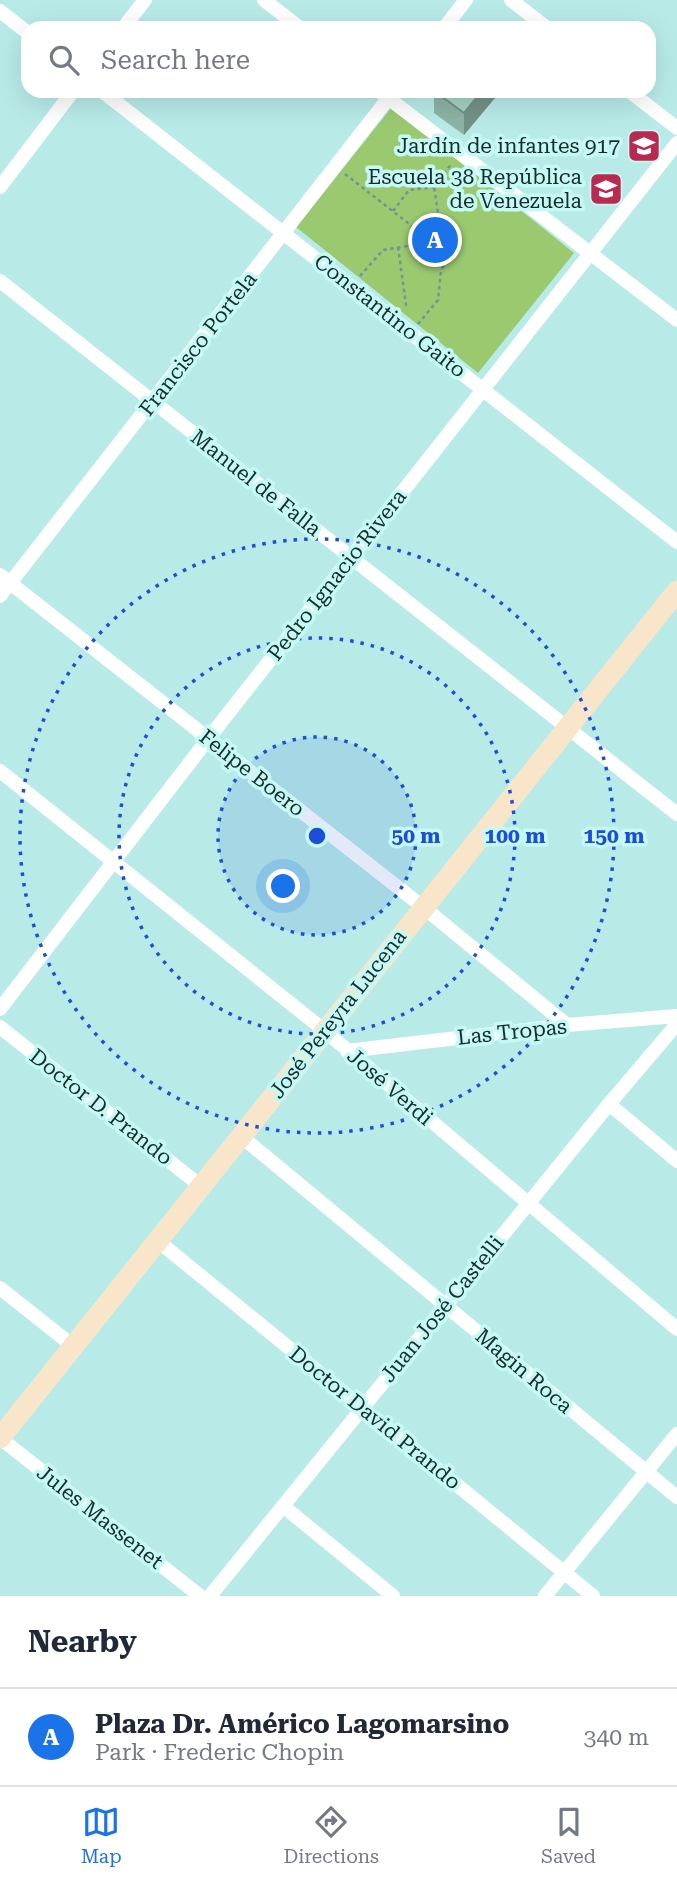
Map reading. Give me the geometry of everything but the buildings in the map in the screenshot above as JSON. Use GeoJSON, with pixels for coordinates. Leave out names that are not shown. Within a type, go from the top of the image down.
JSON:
{"type":"FeatureCollection","features":[{"type":"Feature","properties":{"kind":"street"},"geometry":{"type":"LineString","coordinates":[[128,21],[145,0]]}},
{"type":"Feature","properties":{"kind":"street"},"geometry":{"type":"LineString","coordinates":[[264,0],[291,21]]}},
{"type":"Feature","properties":{"kind":"street"},"geometry":{"type":"LineString","coordinates":[[450,21],[466,0]]}},
{"type":"Feature","properties":{"kind":"street"},"geometry":{"type":"LineString","coordinates":[[511,0],[538,21]]}},
{"type":"Feature","properties":{"kind":"street"},"geometry":{"type":"LineString","coordinates":[[0,11],[21,28]]}},
{"type":"Feature","properties":{"kind":"street"},"geometry":{"type":"LineString","coordinates":[[0,187],[69,98]]}},
{"type":"Feature","properties":{"kind":"street","name":"Constantino Gaito"},"geometry":{"type":"LineString","coordinates":[[111,98],[677,542]]}},
{"type":"Feature","properties":{"kind":"street","name":"Francisco Portela"},"geometry":{"type":"LineString","coordinates":[[0,596],[5,579],[153,402],[283,234],[383,98]]}},
{"type":"Feature","properties":{"kind":"street"},"geometry":{"type":"LineString","coordinates":[[393,98],[460,153],[677,320]]}},
{"type":"Feature","properties":{"kind":"street"},"geometry":{"type":"LineString","coordinates":[[638,98],[677,128]]}},
{"type":"Feature","properties":{"kind":"street","name":"Pedro Ignacio Rivera"},"geometry":{"type":"LineString","coordinates":[[0,1009],[208,739],[677,143]]}},
{"type":"Feature","properties":{"kind":"street","name":"Manuel de Falla"},"geometry":{"type":"LineString","coordinates":[[0,281],[677,814]]}},
{"type":"Feature","properties":{"kind":"street","name":"Felipe Boero"},"geometry":{"type":"LineString","coordinates":[[5,579],[423,907],[568,1025]]}},
{"type":"Feature","properties":{"kind":"street","name":"José Pereyra Lucena"},"geometry":{"type":"LineString","coordinates":[[0,1438],[677,591]]}},
{"type":"Feature","properties":{"kind":"street","name":"José Verdi"},"geometry":{"type":"LineString","coordinates":[[0,772],[325,1031],[527,1205],[677,1329]]}},
{"type":"Feature","properties":{"kind":"street","name":"Las Tropas"},"geometry":{"type":"LineString","coordinates":[[348,1051],[568,1025],[677,1016]]}},
{"type":"Feature","properties":{"kind":"street","name":"Juan José Castelli"},"geometry":{"type":"LineString","coordinates":[[209,1596],[677,1024]]}},
{"type":"Feature","properties":{"kind":"street","name":"Doctor D. Prando"},"geometry":{"type":"LineString","coordinates":[[0,1027],[202,1187]]}},
{"type":"Feature","properties":{"kind":"street"},"geometry":{"type":"LineString","coordinates":[[609,1104],[677,1161]]}},
{"type":"Feature","properties":{"kind":"street","name":"Magin Roca"},"geometry":{"type":"LineString","coordinates":[[242,1138],[677,1497]]}},
{"type":"Feature","properties":{"kind":"street","name":"Doctor David Prando"},"geometry":{"type":"LineString","coordinates":[[158,1241],[593,1596]]}},
{"type":"Feature","properties":{"kind":"street"},"geometry":{"type":"LineString","coordinates":[[0,1288],[73,1346]]}},
{"type":"Feature","properties":{"kind":"street"},"geometry":{"type":"LineString","coordinates":[[545,1596],[677,1434]]}},
{"type":"Feature","properties":{"kind":"street","name":"Jules Massenet"},"geometry":{"type":"LineString","coordinates":[[0,1438],[200,1596]]}},
{"type":"Feature","properties":{"kind":"street"},"geometry":{"type":"LineString","coordinates":[[283,1506],[393,1596]]}},
{"type":"Feature","properties":{"kind":"path"},"geometry":{"type":"LineString","coordinates":[[393,211],[409,190],[434,187],[460,153]]}},
{"type":"Feature","properties":{"kind":"path"},"geometry":{"type":"LineString","coordinates":[[334,166],[417,230]]}},
{"type":"Feature","properties":{"kind":"path"},"geometry":{"type":"LineString","coordinates":[[411,332],[438,300],[441,270],[457,247],[456,226],[438,212],[434,187]]}},
{"type":"Feature","properties":{"kind":"path"},"geometry":{"type":"LineString","coordinates":[[439,226],[446,218]]}},
{"type":"Feature","properties":{"kind":"path"},"geometry":{"type":"LineString","coordinates":[[426,224],[439,226],[446,236],[444,249],[437,255],[421,254],[414,245],[417,230],[426,224]]}},
{"type":"Feature","properties":{"kind":"path"},"geometry":{"type":"LineString","coordinates":[[352,286],[383,250],[414,245]]}},
{"type":"Feature","properties":{"kind":"path"},"geometry":{"type":"LineString","coordinates":[[394,319],[406,305],[398,247]]}},
{"type":"Feature","properties":{"kind":"path"},"geometry":{"type":"LineString","coordinates":[[444,249],[452,255]]}},
{"type":"Feature","properties":{"kind":"green space"},"geometry":{"type":"Polygon","coordinates":[[[392,107],[574,253],[478,373],[296,227],[392,107]]]}},
{"type":"Feature","properties":{"kind":"place","name":"Jardín de infantes 917"},"geometry":{"type":"Point","coordinates":[644,146]}},
{"type":"Feature","properties":{"kind":"place","name":"Escuela 38 República de Venezuela"},"geometry":{"type":"Point","coordinates":[606,189]}},
{"type":"Feature","properties":{"kind":"place","name":"Plaza Dr. Américo Lagomarsino"},"geometry":{"type":"Point","coordinates":[435,240]}}]}
